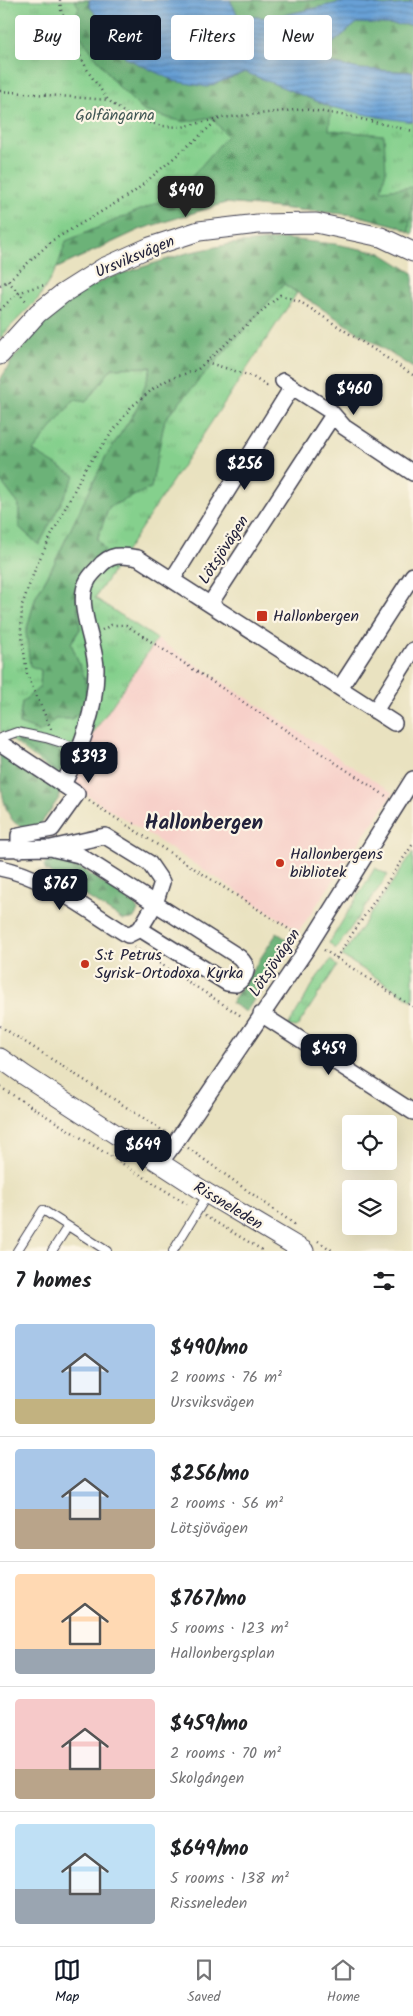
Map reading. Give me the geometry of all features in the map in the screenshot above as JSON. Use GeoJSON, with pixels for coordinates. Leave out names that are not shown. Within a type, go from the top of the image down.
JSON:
{"type":"FeatureCollection","features":[{"type":"Feature","properties":{"kind":"street","name":"Ursviksvägen"},"geometry":{"type":"LineString","coordinates":[[0,355],[38,313],[62,294],[102,268],[150,247],[199,231],[258,224],[316,223],[381,237],[413,252]]}},
{"type":"Feature","properties":{"kind":"street","name":"Lötsjövägen"},"geometry":{"type":"LineString","coordinates":[[172,580],[287,384],[330,411],[344,427],[413,473]]}},
{"type":"Feature","properties":{"kind":"street","name":"Lötsjövägen"},"geometry":{"type":"LineString","coordinates":[[210,604],[333,415]]}},
{"type":"Feature","properties":{"kind":"street","name":"Lötsjövägen"},"geometry":{"type":"LineString","coordinates":[[63,785],[81,748],[91,718],[96,668],[92,636],[82,601],[87,581],[102,563],[118,554],[138,558],[394,723]]}},
{"type":"Feature","properties":{"kind":"street"},"geometry":{"type":"LineString","coordinates":[[340,688],[413,575]]}},
{"type":"Feature","properties":{"kind":"street"},"geometry":{"type":"LineString","coordinates":[[375,711],[413,650]]}},
{"type":"Feature","properties":{"kind":"street"},"geometry":{"type":"LineString","coordinates":[[0,742],[77,794],[52,829],[19,835],[19,850]]}},
{"type":"Feature","properties":{"kind":"street","name":"Lötsjövägen"},"geometry":{"type":"LineString","coordinates":[[160,1163],[306,950],[413,779]]}},
{"type":"Feature","properties":{"kind":"street"},"geometry":{"type":"LineString","coordinates":[[0,849],[51,848],[105,836],[149,863],[162,882],[155,904],[140,929],[128,935],[45,884],[19,871],[0,868]]}},
{"type":"Feature","properties":{"kind":"street"},"geometry":{"type":"LineString","coordinates":[[51,848],[80,855],[239,957],[246,964],[247,971],[243,979],[236,984],[227,982],[140,929]]}},
{"type":"Feature","properties":{"kind":"street"},"geometry":{"type":"LineString","coordinates":[[261,1014],[413,1112]]}},
{"type":"Feature","properties":{"kind":"street","name":"Rissneleden"},"geometry":{"type":"LineString","coordinates":[[1,1059],[208,1194],[304,1251]]}},
{"type":"Feature","properties":{"kind":"lane"},"geometry":{"type":"LineString","coordinates":[[0,738],[17,732],[81,748]]}},
{"type":"Feature","properties":{"kind":"lane"},"geometry":{"type":"LineString","coordinates":[[173,1251],[208,1194]]}},
{"type":"Feature","properties":{"kind":"lane"},"geometry":{"type":"LineString","coordinates":[[17,1251],[43,1210],[107,1251]]}},
{"type":"Feature","properties":{"kind":"lane"},"geometry":{"type":"LineString","coordinates":[[52,1251],[68,1226]]}},
{"type":"Feature","properties":{"kind":"path"},"geometry":{"type":"LineString","coordinates":[[60,0],[61,10],[73,42],[90,73],[108,100],[131,118],[162,126],[182,127],[221,118],[304,109],[413,130]]}},
{"type":"Feature","properties":{"kind":"path"},"geometry":{"type":"LineString","coordinates":[[0,91],[108,100]]}},
{"type":"Feature","properties":{"kind":"path"},"geometry":{"type":"LineString","coordinates":[[0,284],[8,281],[53,240],[133,193],[221,118]]}},
{"type":"Feature","properties":{"kind":"path"},"geometry":{"type":"LineString","coordinates":[[8,281],[17,293],[38,313]]}},
{"type":"Feature","properties":{"kind":"path"},"geometry":{"type":"LineString","coordinates":[[55,741],[27,674],[21,630],[22,605],[37,564],[85,469],[131,407],[169,379],[197,370],[280,295],[299,301],[413,375]]}},
{"type":"Feature","properties":{"kind":"path"},"geometry":{"type":"LineString","coordinates":[[206,362],[251,376],[267,386]]}},
{"type":"Feature","properties":{"kind":"path"},"geometry":{"type":"LineString","coordinates":[[92,636],[111,625],[126,625],[398,804]]}},
{"type":"Feature","properties":{"kind":"path"},"geometry":{"type":"LineString","coordinates":[[77,794],[295,933]]}},
{"type":"Feature","properties":{"kind":"path"},"geometry":{"type":"LineString","coordinates":[[131,828],[135,822]]}},
{"type":"Feature","properties":{"kind":"path"},"geometry":{"type":"LineString","coordinates":[[336,958],[413,844]]}},
{"type":"Feature","properties":{"kind":"path"},"geometry":{"type":"LineString","coordinates":[[321,948],[413,1007]]}},
{"type":"Feature","properties":{"kind":"path"},"geometry":{"type":"LineString","coordinates":[[0,1087],[264,1251]]}},
{"type":"Feature","properties":{"kind":"shaded area"},"geometry":{"type":"Polygon","coordinates":[[[157,639],[393,793],[299,931],[62,779],[157,639]]]}},
{"type":"Feature","properties":{"kind":"green space","name":"Golfängarna"},"geometry":{"type":"Polygon","coordinates":[[[0,0],[413,0],[413,234],[398,226],[356,215],[225,203],[141,229],[57,268],[39,298],[0,339],[0,0]]]}},
{"type":"Feature","properties":{"kind":"green space"},"geometry":{"type":"Polygon","coordinates":[[[74,0],[89,0],[89,5],[103,15],[90,15],[90,49],[80,36],[80,15],[76,15],[79,7],[74,0]]]}},
{"type":"Feature","properties":{"kind":"green space"},"geometry":{"type":"Polygon","coordinates":[[[230,0],[411,0],[408,4],[385,6],[364,3],[328,5],[284,15],[264,15],[264,18],[254,17],[254,15],[238,15],[230,0]]]}},
{"type":"Feature","properties":{"kind":"green space"},"geometry":{"type":"Polygon","coordinates":[[[357,23],[413,25],[413,72],[359,69],[324,62],[323,60],[332,60],[332,44],[357,23]]]}},
{"type":"Feature","properties":{"kind":"green space"},"geometry":{"type":"Polygon","coordinates":[[[161,55],[207,87],[245,72],[331,107],[329,130],[384,135],[386,171],[381,190],[413,187],[409,232],[398,226],[356,215],[225,203],[141,229],[57,268],[66,241],[176,195],[227,136],[211,117],[184,122],[143,111],[116,84],[98,60],[161,60],[161,55]]]}},
{"type":"Feature","properties":{"kind":"green space"},"geometry":{"type":"Polygon","coordinates":[[[285,239],[335,244],[381,253],[413,273],[413,368],[284,284],[165,419],[151,488],[109,507],[97,539],[105,550],[93,561],[82,577],[77,600],[80,629],[71,643],[85,679],[87,702],[73,719],[55,719],[41,732],[19,724],[22,702],[40,687],[41,670],[30,666],[26,632],[36,596],[52,568],[106,456],[138,407],[151,367],[112,368],[86,402],[74,400],[33,451],[75,476],[39,545],[19,527],[19,505],[0,480],[0,380],[14,357],[65,300],[108,278],[187,253],[230,244],[285,239]]]}},
{"type":"Feature","properties":{"kind":"green space"},"geometry":{"type":"Polygon","coordinates":[[[284,284],[297,293],[95,598],[157,639],[62,779],[0,731],[0,480],[19,505],[19,527],[39,545],[33,451],[74,399],[86,402],[112,368],[151,367],[138,407],[106,456],[52,568],[36,596],[26,632],[41,670],[40,688],[22,702],[19,724],[80,629],[77,600],[82,576],[104,550],[97,540],[109,507],[150,488],[165,419],[284,284]]]}},
{"type":"Feature","properties":{"kind":"green space"},"geometry":{"type":"Polygon","coordinates":[[[16,741],[58,751],[63,755],[67,765],[62,772],[55,770],[16,741]]]}},
{"type":"Feature","properties":{"kind":"green space"},"geometry":{"type":"Polygon","coordinates":[[[0,751],[60,786],[59,798],[37,829],[16,824],[9,815],[3,799],[0,751]]]}},
{"type":"Feature","properties":{"kind":"green space"},"geometry":{"type":"Polygon","coordinates":[[[413,852],[413,1001],[342,956],[413,852]]]}},
{"type":"Feature","properties":{"kind":"green space"},"geometry":{"type":"Polygon","coordinates":[[[48,860],[73,863],[136,905],[138,911],[133,919],[123,920],[45,870],[44,865],[48,860]]]}},
{"type":"Feature","properties":{"kind":"green space"},"geometry":{"type":"Polygon","coordinates":[[[375,868],[388,875],[336,949],[329,943],[375,868]]]}},
{"type":"Feature","properties":{"kind":"green space"},"geometry":{"type":"Polygon","coordinates":[[[277,933],[291,942],[246,1012],[231,1003],[277,933]]]}},
{"type":"Feature","properties":{"kind":"green space"},"geometry":{"type":"Polygon","coordinates":[[[331,960],[337,966],[297,1027],[288,1026],[318,976],[331,960]]]}},
{"type":"Feature","properties":{"kind":"water"},"geometry":{"type":"Polygon","coordinates":[[[89,0],[230,0],[238,15],[171,15],[171,60],[254,60],[254,17],[264,18],[264,60],[323,60],[324,62],[359,69],[413,72],[413,122],[331,107],[245,72],[207,87],[174,81],[130,60],[161,60],[161,15],[96,15],[89,5],[89,0]]]}},
{"type":"Feature","properties":{"kind":"water"},"geometry":{"type":"Polygon","coordinates":[[[413,0],[413,25],[357,23],[332,44],[332,15],[284,15],[347,1],[385,6],[408,4],[413,0]]]}},
{"type":"Feature","properties":{"kind":"place","name":"Hallonbergen"},"geometry":{"type":"Point","coordinates":[262,616]}},
{"type":"Feature","properties":{"kind":"place","name":"Hallonbergens bibliotek"},"geometry":{"type":"Point","coordinates":[280,863]}},
{"type":"Feature","properties":{"kind":"place","name":"S:t Petrus Syrisk-Ortodoxa Kyrka"},"geometry":{"type":"Point","coordinates":[85,964]}},
{"type":"Feature","properties":{"kind":"district","name":"Hallonbergen"},"geometry":{"type":"Point","coordinates":[204,823]}}]}
